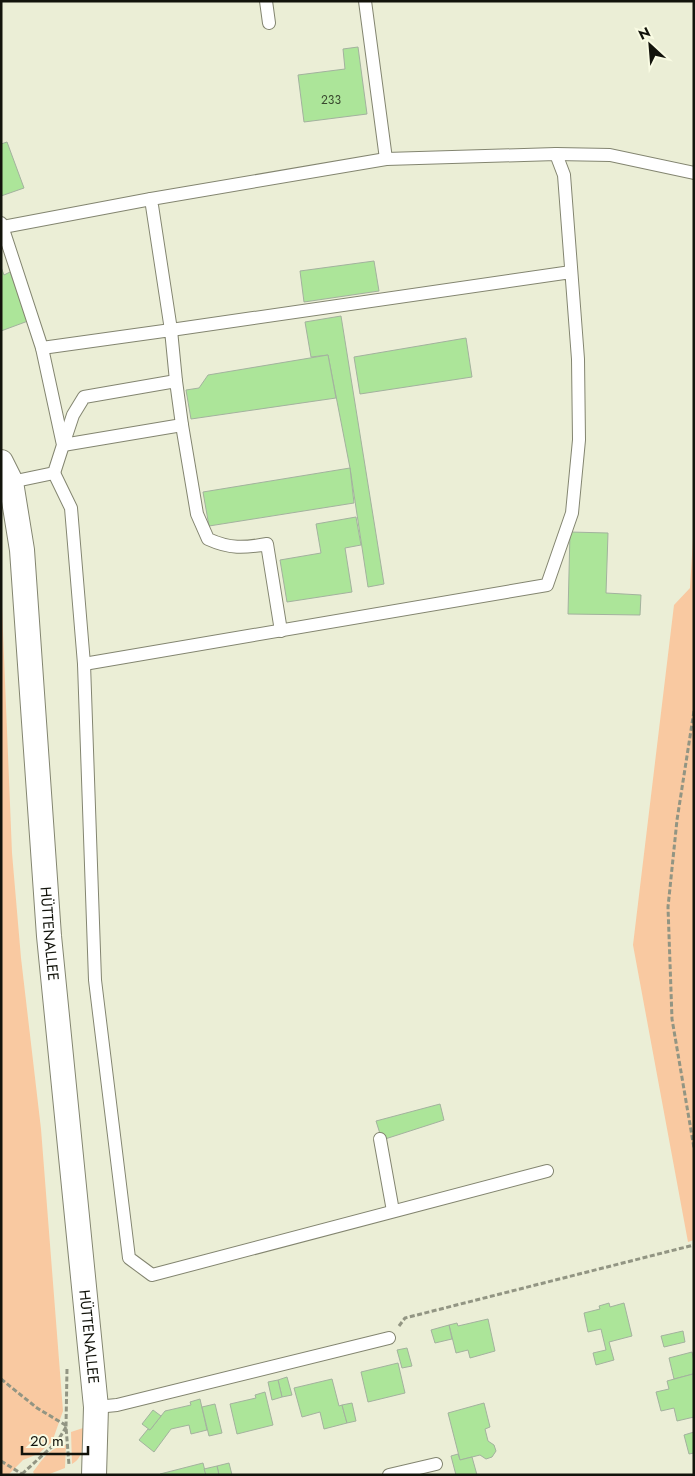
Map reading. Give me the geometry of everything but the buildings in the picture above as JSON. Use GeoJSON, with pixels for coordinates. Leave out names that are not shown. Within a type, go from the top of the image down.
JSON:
{"type":"FeatureCollection","features":[{"type":"Feature","properties":{"kind":"street","name":"HÜTTENALLEE"},"geometry":{"type":"LineString","coordinates":[[6,472],[22,550],[49,936],[96,1407],[94,1475]]}},
{"type":"Feature","properties":{"kind":"lane"},"geometry":{"type":"LineString","coordinates":[[266,1],[269,23]]}},
{"type":"Feature","properties":{"kind":"lane"},"geometry":{"type":"LineString","coordinates":[[366,1],[386,159]]}},
{"type":"Feature","properties":{"kind":"lane"},"geometry":{"type":"LineString","coordinates":[[84,664],[547,585],[572,513],[579,440],[578,359],[564,175],[556,154]]}},
{"type":"Feature","properties":{"kind":"lane"},"geometry":{"type":"LineString","coordinates":[[64,445],[42,348],[2,225],[386,159],[556,154],[610,155],[694,172]]}},
{"type":"Feature","properties":{"kind":"lane"},"geometry":{"type":"LineString","coordinates":[[151,199],[171,330],[182,425],[197,514],[208,539],[225,547],[252,547],[267,544],[281,631]]}},
{"type":"Feature","properties":{"kind":"lane"},"geometry":{"type":"LineString","coordinates":[[42,348],[571,272]]}},
{"type":"Feature","properties":{"kind":"lane"},"geometry":{"type":"LineString","coordinates":[[176,381],[84,397],[73,415],[54,473],[71,508],[84,664],[95,980],[128,1258],[152,1275],[547,1171]]}},
{"type":"Feature","properties":{"kind":"lane"},"geometry":{"type":"LineString","coordinates":[[64,445],[182,425]]}},
{"type":"Feature","properties":{"kind":"lane"},"geometry":{"type":"LineString","coordinates":[[6,472],[54,473]]}},
{"type":"Feature","properties":{"kind":"lane"},"geometry":{"type":"LineString","coordinates":[[380,1139],[393,1211]]}},
{"type":"Feature","properties":{"kind":"lane"},"geometry":{"type":"LineString","coordinates":[[96,1407],[117,1404],[389,1338]]}},
{"type":"Feature","properties":{"kind":"lane"},"geometry":{"type":"LineString","coordinates":[[389,1475],[436,1464]]}},
{"type":"Feature","properties":{"kind":"path"},"geometry":{"type":"LineString","coordinates":[[694,711],[677,820],[668,907],[672,1019],[694,1148]]}},
{"type":"Feature","properties":{"kind":"path"},"geometry":{"type":"LineString","coordinates":[[389,1338],[405,1318],[694,1245]]}},
{"type":"Feature","properties":{"kind":"path"},"geometry":{"type":"LineString","coordinates":[[1,1379],[37,1408],[66,1427],[57,1442],[22,1475],[1,1461]]}},
{"type":"Feature","properties":{"kind":"shaded area"},"geometry":{"type":"Polygon","coordinates":[[[694,522],[694,1240],[688,1242],[633,945],[674,605],[690,588],[694,522]]]}},
{"type":"Feature","properties":{"kind":"shaded area"},"geometry":{"type":"Polygon","coordinates":[[[1,583],[12,853],[21,958],[41,1129],[63,1411],[52,1442],[38,1454],[23,1460],[8,1475],[1,1475],[1,583]]]}},
{"type":"Feature","properties":{"kind":"shaded area"},"geometry":{"type":"Polygon","coordinates":[[[83,1428],[81,1453],[72,1464],[71,1432],[83,1428]]]}},
{"type":"Feature","properties":{"kind":"shaded area"},"geometry":{"type":"Polygon","coordinates":[[[66,1445],[65,1468],[47,1475],[35,1475],[33,1472],[47,1455],[55,1448],[66,1445]]]}}]}
